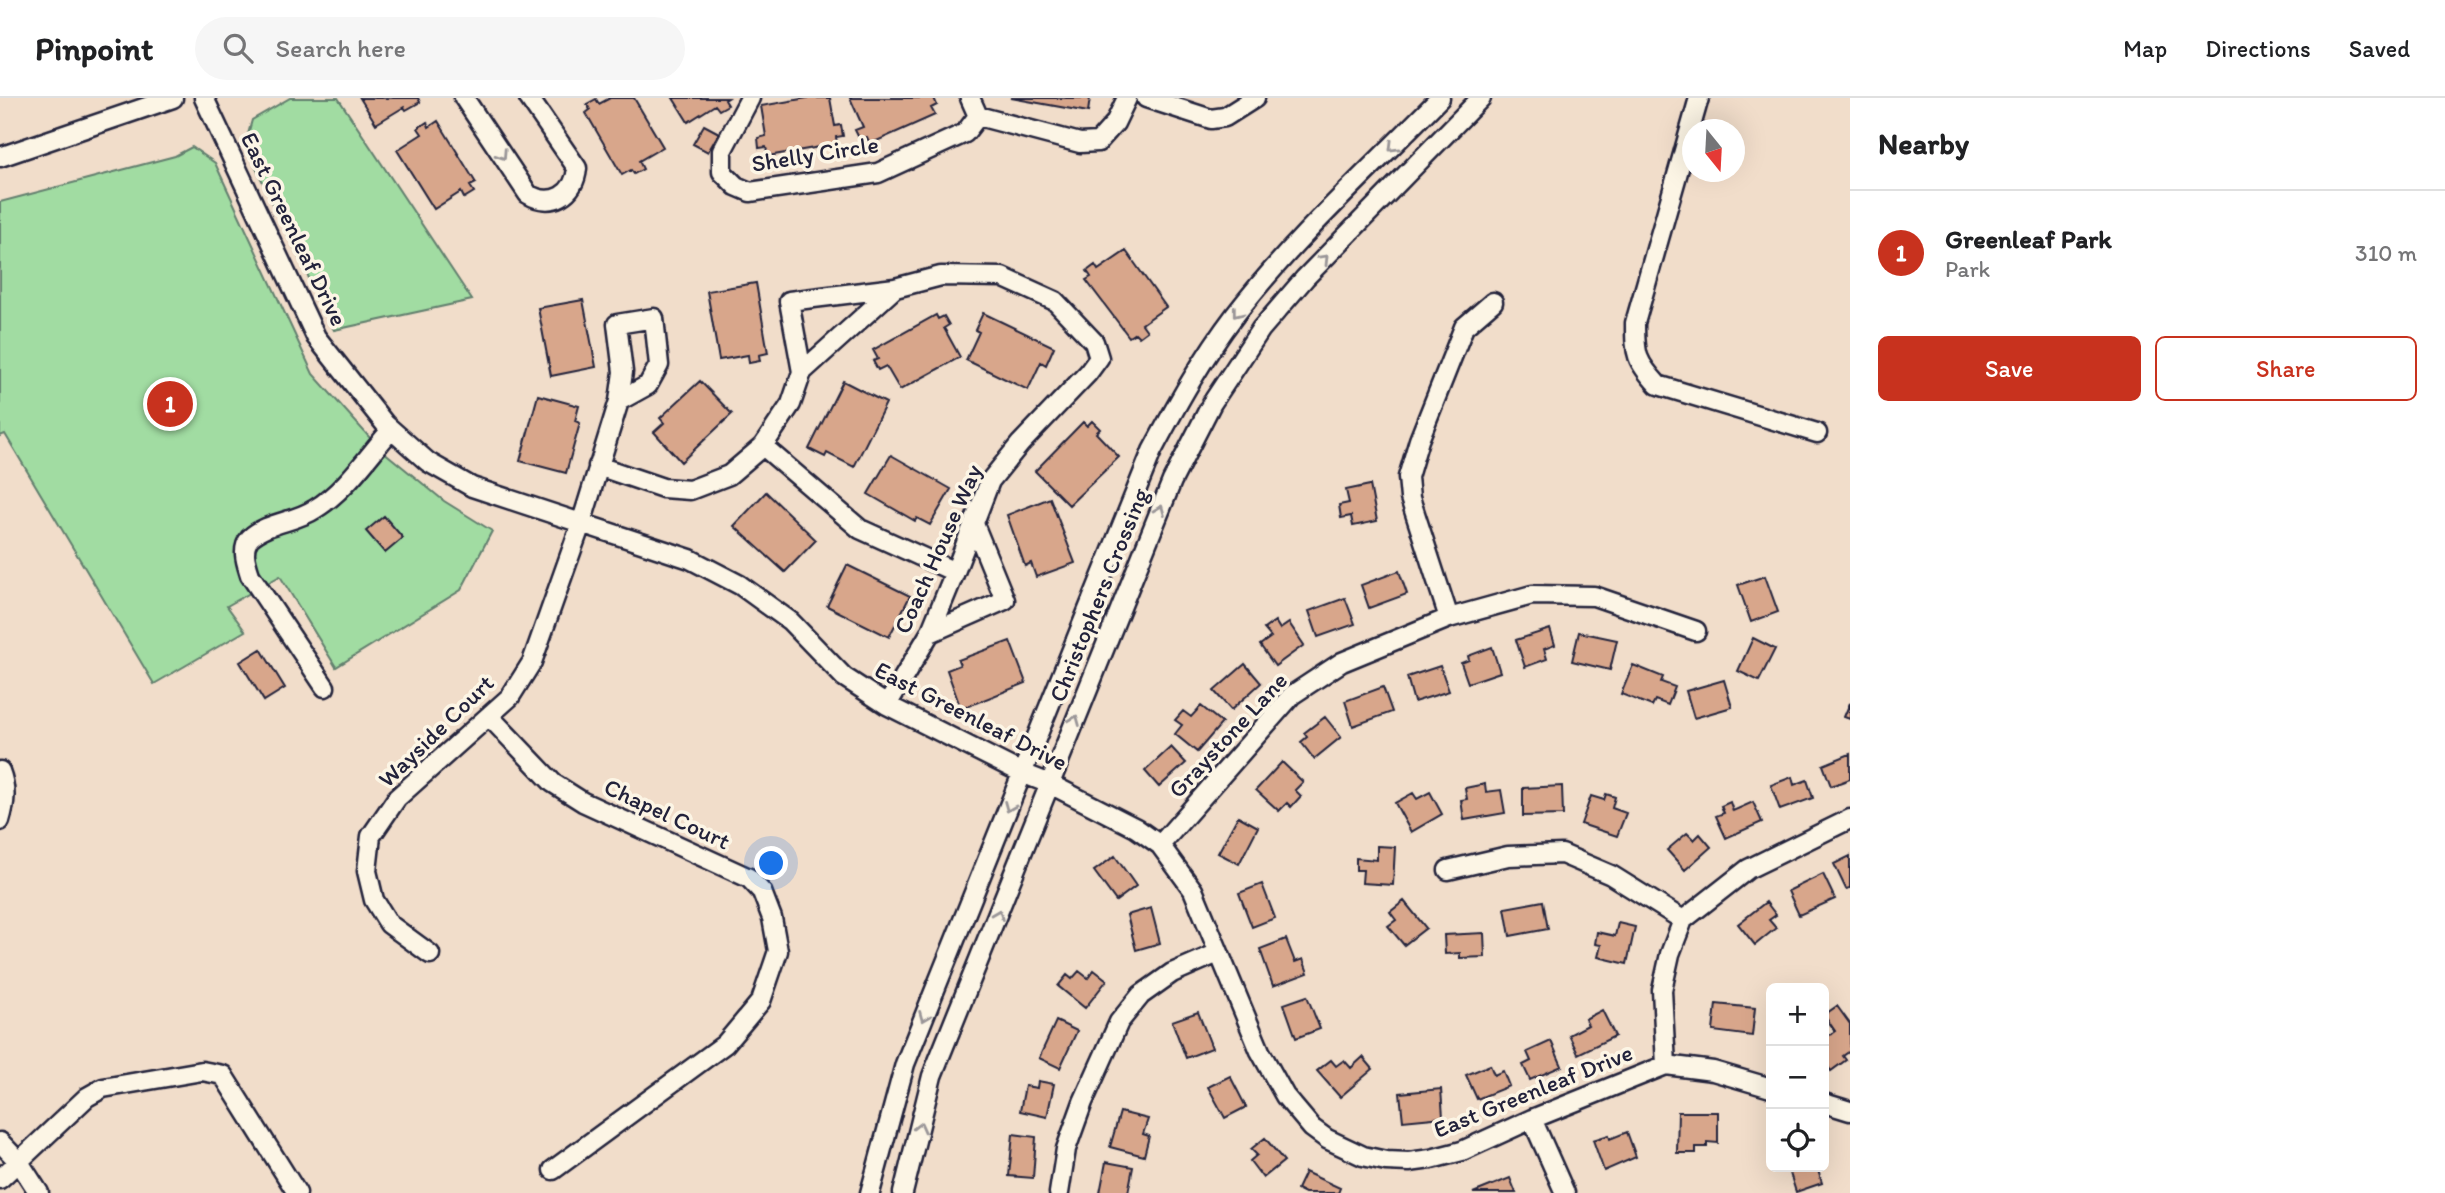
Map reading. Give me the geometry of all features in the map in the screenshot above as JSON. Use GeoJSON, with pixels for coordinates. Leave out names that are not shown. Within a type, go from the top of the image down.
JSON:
{"type":"FeatureCollection","features":[{"type":"Feature","properties":{"kind":"street"},"geometry":{"type":"LineString","coordinates":[[0,157],[173,98]]}},
{"type":"Feature","properties":{"kind":"street","name":"East Greenleaf Drive"},"geometry":{"type":"LineString","coordinates":[[204,98],[316,337],[391,430],[428,462],[472,487],[690,559],[740,585],[790,621],[844,677],[887,705],[1136,828],[1160,845],[1193,890],[1260,1051],[1285,1097],[1312,1128],[1344,1149],[1386,1161],[1409,1162],[1462,1151],[1532,1119],[1666,1065],[1713,1071],[1766,1087]]}},
{"type":"Feature","properties":{"kind":"street"},"geometry":{"type":"LineString","coordinates":[[464,98],[527,194],[536,199],[549,200],[564,195],[576,182],[576,168],[529,98]]}},
{"type":"Feature","properties":{"kind":"street","name":"Shelly Circle"},"geometry":{"type":"LineString","coordinates":[[750,98],[722,151],[722,172],[736,186],[750,192],[878,173],[965,133],[978,116]]}},
{"type":"Feature","properties":{"kind":"street"},"geometry":{"type":"LineString","coordinates":[[970,98],[978,116],[1080,143],[1098,142],[1115,123],[1127,98]]}},
{"type":"Feature","properties":{"kind":"street"},"geometry":{"type":"LineString","coordinates":[[1146,98],[1211,119],[1225,117],[1255,98]]}},
{"type":"Feature","properties":{"kind":"street","name":"Christophers Crossing"},"geometry":{"type":"LineString","coordinates":[[870,1193],[905,1064],[1152,451],[1183,392],[1235,315],[1287,254],[1440,98]]}},
{"type":"Feature","properties":{"kind":"street","name":"Christophers Crossing"},"geometry":{"type":"LineString","coordinates":[[903,1193],[932,1076],[1172,481],[1212,403],[1261,329],[1305,278],[1481,98]]}},
{"type":"Feature","properties":{"kind":"street"},"geometry":{"type":"LineString","coordinates":[[1699,98],[1635,323],[1635,352],[1644,369],[1658,385],[1817,433]]}},
{"type":"Feature","properties":{"kind":"street","name":"Coach House Way"},"geometry":{"type":"LineString","coordinates":[[598,466],[663,488],[690,490],[729,475],[763,446],[791,404],[802,372],[895,288],[942,276],[1002,278],[1055,301],[1094,342],[1099,358],[990,481],[930,633],[887,705]]}},
{"type":"Feature","properties":{"kind":"street"},"geometry":{"type":"LineString","coordinates":[[802,372],[789,301],[895,288]]}},
{"type":"Feature","properties":{"kind":"street"},"geometry":{"type":"LineString","coordinates":[[1449,618],[1410,498],[1408,477],[1419,440],[1464,327],[1493,302]]}},
{"type":"Feature","properties":{"kind":"street","name":"Wayside Court"},"geometry":{"type":"LineString","coordinates":[[430,954],[389,925],[374,900],[368,871],[371,836],[397,799],[510,697],[532,662],[581,524],[619,401]]}},
{"type":"Feature","properties":{"kind":"street"},"geometry":{"type":"LineString","coordinates":[[325,687],[250,575],[244,554],[248,540],[261,530],[315,510],[335,494],[391,430]]}},
{"type":"Feature","properties":{"kind":"street"},"geometry":{"type":"LineString","coordinates":[[763,446],[860,529],[956,572]]}},
{"type":"Feature","properties":{"kind":"street"},"geometry":{"type":"LineString","coordinates":[[930,633],[1005,600],[974,524]]}},
{"type":"Feature","properties":{"kind":"street","name":"Graystone Lane"},"geometry":{"type":"LineString","coordinates":[[1160,845],[1292,695],[1342,662],[1449,618],[1532,596],[1594,596],[1696,631]]}},
{"type":"Feature","properties":{"kind":"street","name":"Chapel Court"},"geometry":{"type":"LineString","coordinates":[[489,716],[553,783],[583,802],[749,878],[762,892],[772,918],[778,951],[761,1001],[725,1044],[553,1170]]}},
{"type":"Feature","properties":{"kind":"street"},"geometry":{"type":"LineString","coordinates":[[0,771],[5,784],[0,821]]}},
{"type":"Feature","properties":{"kind":"street"},"geometry":{"type":"LineString","coordinates":[[1666,1065],[1662,990],[1670,954],[1683,920],[1748,869],[1850,819]]}},
{"type":"Feature","properties":{"kind":"street"},"geometry":{"type":"LineString","coordinates":[[1448,870],[1508,856],[1562,854],[1611,875],[1683,920]]}},
{"type":"Feature","properties":{"kind":"street"},"geometry":{"type":"LineString","coordinates":[[1059,1193],[1066,1149],[1083,1102],[1119,1022],[1141,995],[1172,973],[1218,953]]}},
{"type":"Feature","properties":{"kind":"street"},"geometry":{"type":"LineString","coordinates":[[0,1179],[87,1097],[103,1088],[202,1071],[223,1075],[297,1193]]}},
{"type":"Feature","properties":{"kind":"street"},"geometry":{"type":"LineString","coordinates":[[1829,1105],[1850,1111]]}},
{"type":"Feature","properties":{"kind":"street"},"geometry":{"type":"LineString","coordinates":[[1532,1119],[1566,1193]]}},
{"type":"Feature","properties":{"kind":"street"},"geometry":{"type":"LineString","coordinates":[[0,1142],[19,1162],[39,1193]]}},
{"type":"Feature","properties":{"kind":"green space"},"geometry":{"type":"Polygon","coordinates":[[[290,98],[338,98],[472,300],[334,330],[245,145],[252,120],[290,98]]]}},
{"type":"Feature","properties":{"kind":"green space"},"geometry":{"type":"Polygon","coordinates":[[[192,147],[215,163],[313,374],[378,447],[444,501],[492,531],[461,590],[336,667],[280,576],[227,606],[245,631],[154,684],[5,434],[0,436],[0,202],[175,156],[192,147]]]}},
{"type":"Feature","properties":{"kind":"building"},"geometry":{"type":"Polygon","coordinates":[[[360,98],[418,98],[420,102],[406,110],[404,107],[376,124],[360,98]]]}},
{"type":"Feature","properties":{"kind":"building"},"geometry":{"type":"Polygon","coordinates":[[[610,98],[634,98],[663,147],[639,161],[643,169],[634,174],[631,170],[622,175],[586,113],[590,110],[587,104],[596,99],[599,104],[610,98]]]}},
{"type":"Feature","properties":{"kind":"building"},"geometry":{"type":"Polygon","coordinates":[[[673,98],[728,98],[725,100],[728,105],[719,110],[715,105],[688,122],[673,98]]]}},
{"type":"Feature","properties":{"kind":"building"},"geometry":{"type":"Polygon","coordinates":[[[807,98],[830,98],[835,126],[841,125],[843,136],[836,137],[837,144],[768,156],[766,147],[759,148],[758,138],[766,136],[761,106],[807,98]]]}},
{"type":"Feature","properties":{"kind":"building"},"geometry":{"type":"Polygon","coordinates":[[[850,98],[934,98],[937,105],[931,108],[935,115],[870,144],[867,137],[860,140],[855,130],[863,127],[850,98]]]}},
{"type":"Feature","properties":{"kind":"building"},"geometry":{"type":"Polygon","coordinates":[[[1011,98],[1090,98],[1088,112],[1011,98]]]}},
{"type":"Feature","properties":{"kind":"building"},"geometry":{"type":"Polygon","coordinates":[[[438,121],[476,183],[470,186],[474,192],[464,198],[461,192],[434,209],[397,150],[422,134],[418,128],[427,122],[429,127],[438,121]]]}},
{"type":"Feature","properties":{"kind":"building"},"geometry":{"type":"Polygon","coordinates":[[[704,125],[719,133],[708,152],[693,144],[704,125]]]}},
{"type":"Feature","properties":{"kind":"building"},"geometry":{"type":"Polygon","coordinates":[[[1126,251],[1166,307],[1142,324],[1147,331],[1139,337],[1135,333],[1129,337],[1086,280],[1091,277],[1087,271],[1095,265],[1098,270],[1126,251]]]}},
{"type":"Feature","properties":{"kind":"building"},"geometry":{"type":"Polygon","coordinates":[[[756,283],[768,353],[759,355],[760,361],[749,363],[748,355],[719,360],[707,291],[756,283]]]}},
{"type":"Feature","properties":{"kind":"building"},"geometry":{"type":"Polygon","coordinates":[[[583,300],[596,367],[551,376],[538,308],[583,300]]]}},
{"type":"Feature","properties":{"kind":"building"},"geometry":{"type":"Polygon","coordinates":[[[983,313],[1054,347],[1046,365],[1041,362],[1028,390],[966,360],[979,332],[975,330],[983,313]]]}},
{"type":"Feature","properties":{"kind":"building"},"geometry":{"type":"Polygon","coordinates":[[[936,315],[938,319],[944,316],[949,325],[944,328],[960,357],[900,390],[886,366],[878,370],[873,361],[878,359],[873,350],[936,315]]]}},
{"type":"Feature","properties":{"kind":"building"},"geometry":{"type":"Polygon","coordinates":[[[700,381],[732,414],[681,462],[654,432],[664,423],[660,418],[700,381]]]}},
{"type":"Feature","properties":{"kind":"building"},"geometry":{"type":"Polygon","coordinates":[[[843,381],[886,403],[854,467],[827,453],[825,457],[809,449],[843,381]]]}},
{"type":"Feature","properties":{"kind":"building"},"geometry":{"type":"Polygon","coordinates":[[[538,395],[579,406],[575,421],[580,423],[566,473],[520,461],[538,395]]]}},
{"type":"Feature","properties":{"kind":"building"},"geometry":{"type":"Polygon","coordinates":[[[1092,421],[1100,429],[1096,433],[1119,457],[1069,505],[1035,471],[1083,422],[1087,426],[1092,421]]]}},
{"type":"Feature","properties":{"kind":"building"},"geometry":{"type":"Polygon","coordinates":[[[891,455],[951,489],[930,525],[917,518],[915,521],[868,494],[891,455]]]}},
{"type":"Feature","properties":{"kind":"building"},"geometry":{"type":"Polygon","coordinates":[[[1370,485],[1377,521],[1353,526],[1351,516],[1341,518],[1339,505],[1349,503],[1346,490],[1370,485]]]}},
{"type":"Feature","properties":{"kind":"building"},"geometry":{"type":"Polygon","coordinates":[[[766,492],[816,540],[785,572],[734,526],[766,492]]]}},
{"type":"Feature","properties":{"kind":"building"},"geometry":{"type":"Polygon","coordinates":[[[1050,498],[1075,563],[1036,577],[1031,563],[1025,566],[1007,515],[1050,498]]]}},
{"type":"Feature","properties":{"kind":"building"},"geometry":{"type":"Polygon","coordinates":[[[384,516],[403,538],[385,553],[366,531],[384,516]]]}},
{"type":"Feature","properties":{"kind":"building"},"geometry":{"type":"Polygon","coordinates":[[[847,565],[910,596],[889,637],[827,606],[847,565]]]}},
{"type":"Feature","properties":{"kind":"building"},"geometry":{"type":"Polygon","coordinates":[[[1399,571],[1407,594],[1369,608],[1361,585],[1399,571]]]}},
{"type":"Feature","properties":{"kind":"building"},"geometry":{"type":"Polygon","coordinates":[[[1765,576],[1778,612],[1751,622],[1738,585],[1765,576]]]}},
{"type":"Feature","properties":{"kind":"building"},"geometry":{"type":"Polygon","coordinates":[[[1345,598],[1355,624],[1318,637],[1309,611],[1345,598]]]}},
{"type":"Feature","properties":{"kind":"building"},"geometry":{"type":"Polygon","coordinates":[[[1275,621],[1280,629],[1289,623],[1304,645],[1275,666],[1260,645],[1271,637],[1264,629],[1275,621]]]}},
{"type":"Feature","properties":{"kind":"building"},"geometry":{"type":"Polygon","coordinates":[[[1550,629],[1555,645],[1544,649],[1547,659],[1525,667],[1516,640],[1550,629]]]}},
{"type":"Feature","properties":{"kind":"building"},"geometry":{"type":"Polygon","coordinates":[[[1579,632],[1617,640],[1610,670],[1572,661],[1579,632]]]}},
{"type":"Feature","properties":{"kind":"building"},"geometry":{"type":"Polygon","coordinates":[[[1753,638],[1775,649],[1759,681],[1738,671],[1753,638]]]}},
{"type":"Feature","properties":{"kind":"building"},"geometry":{"type":"Polygon","coordinates":[[[1010,641],[1026,683],[961,709],[947,670],[960,665],[958,660],[1010,641]]]}},
{"type":"Feature","properties":{"kind":"building"},"geometry":{"type":"Polygon","coordinates":[[[1492,647],[1500,672],[1468,683],[1461,663],[1469,660],[1468,656],[1492,647]]]}},
{"type":"Feature","properties":{"kind":"building"},"geometry":{"type":"Polygon","coordinates":[[[261,649],[285,688],[264,701],[240,662],[261,649]]]}},
{"type":"Feature","properties":{"kind":"building"},"geometry":{"type":"Polygon","coordinates":[[[1245,664],[1261,683],[1231,710],[1214,691],[1245,664]]]}},
{"type":"Feature","properties":{"kind":"building"},"geometry":{"type":"Polygon","coordinates":[[[1633,665],[1663,677],[1661,682],[1675,687],[1668,705],[1655,700],[1652,706],[1621,694],[1633,665]]]}},
{"type":"Feature","properties":{"kind":"building"},"geometry":{"type":"Polygon","coordinates":[[[1440,666],[1449,691],[1414,702],[1407,677],[1440,666]]]}},
{"type":"Feature","properties":{"kind":"building"},"geometry":{"type":"Polygon","coordinates":[[[1724,680],[1732,707],[1694,718],[1686,691],[1724,680]]]}},
{"type":"Feature","properties":{"kind":"building"},"geometry":{"type":"Polygon","coordinates":[[[1383,687],[1392,712],[1353,726],[1345,701],[1383,687]]]}},
{"type":"Feature","properties":{"kind":"building"},"geometry":{"type":"Polygon","coordinates":[[[1850,703],[1850,719],[1844,717],[1850,703]]]}},
{"type":"Feature","properties":{"kind":"building"},"geometry":{"type":"Polygon","coordinates":[[[1201,706],[1222,723],[1197,752],[1175,734],[1182,725],[1175,720],[1183,711],[1191,717],[1201,706]]]}},
{"type":"Feature","properties":{"kind":"building"},"geometry":{"type":"Polygon","coordinates":[[[1325,717],[1341,737],[1314,759],[1301,742],[1307,737],[1304,733],[1325,717]]]}},
{"type":"Feature","properties":{"kind":"building"},"geometry":{"type":"Polygon","coordinates":[[[1171,747],[1186,763],[1159,787],[1145,771],[1171,747]]]}},
{"type":"Feature","properties":{"kind":"building"},"geometry":{"type":"Polygon","coordinates":[[[1850,754],[1850,779],[1831,786],[1823,765],[1850,754]]]}},
{"type":"Feature","properties":{"kind":"building"},"geometry":{"type":"Polygon","coordinates":[[[1282,762],[1303,782],[1295,790],[1301,796],[1291,807],[1287,803],[1279,811],[1256,790],[1282,762]]]}},
{"type":"Feature","properties":{"kind":"building"},"geometry":{"type":"Polygon","coordinates":[[[1792,777],[1794,785],[1807,780],[1813,798],[1780,810],[1771,785],[1792,777]]]}},
{"type":"Feature","properties":{"kind":"building"},"geometry":{"type":"Polygon","coordinates":[[[1485,784],[1486,792],[1501,790],[1505,813],[1464,820],[1461,800],[1467,799],[1465,788],[1485,784]]]}},
{"type":"Feature","properties":{"kind":"building"},"geometry":{"type":"Polygon","coordinates":[[[1562,786],[1563,815],[1523,816],[1523,788],[1562,786]]]}},
{"type":"Feature","properties":{"kind":"building"},"geometry":{"type":"Polygon","coordinates":[[[1430,792],[1442,814],[1411,832],[1395,803],[1413,793],[1417,799],[1430,792]]]}},
{"type":"Feature","properties":{"kind":"building"},"geometry":{"type":"Polygon","coordinates":[[[1606,794],[1615,797],[1612,808],[1626,813],[1617,836],[1581,824],[1591,796],[1604,800],[1606,794]]]}},
{"type":"Feature","properties":{"kind":"building"},"geometry":{"type":"Polygon","coordinates":[[[1730,802],[1733,811],[1753,802],[1762,822],[1726,838],[1716,816],[1724,813],[1721,806],[1730,802]]]}},
{"type":"Feature","properties":{"kind":"building"},"geometry":{"type":"Polygon","coordinates":[[[1238,816],[1258,827],[1239,864],[1218,853],[1238,816]]]}},
{"type":"Feature","properties":{"kind":"building"},"geometry":{"type":"Polygon","coordinates":[[[1687,833],[1694,840],[1700,834],[1711,847],[1685,870],[1667,850],[1687,833]]]}},
{"type":"Feature","properties":{"kind":"building"},"geometry":{"type":"Polygon","coordinates":[[[1377,846],[1395,847],[1393,885],[1362,883],[1363,870],[1356,870],[1356,858],[1377,860],[1377,846]]]}},
{"type":"Feature","properties":{"kind":"building"},"geometry":{"type":"Polygon","coordinates":[[[1115,856],[1136,886],[1116,901],[1094,871],[1115,856]]]}},
{"type":"Feature","properties":{"kind":"building"},"geometry":{"type":"Polygon","coordinates":[[[1850,856],[1850,888],[1846,889],[1834,864],[1850,856]]]}},
{"type":"Feature","properties":{"kind":"building"},"geometry":{"type":"Polygon","coordinates":[[[1823,874],[1835,899],[1799,915],[1788,891],[1823,874]]]}},
{"type":"Feature","properties":{"kind":"building"},"geometry":{"type":"Polygon","coordinates":[[[1262,884],[1275,918],[1252,927],[1239,893],[1262,884]]]}},
{"type":"Feature","properties":{"kind":"building"},"geometry":{"type":"Polygon","coordinates":[[[1404,901],[1426,928],[1404,945],[1388,926],[1396,920],[1390,912],[1404,901]]]}},
{"type":"Feature","properties":{"kind":"building"},"geometry":{"type":"Polygon","coordinates":[[[1543,901],[1548,929],[1510,936],[1505,908],[1543,901]]]}},
{"type":"Feature","properties":{"kind":"building"},"geometry":{"type":"Polygon","coordinates":[[[1766,902],[1776,915],[1769,920],[1776,928],[1755,945],[1738,924],[1766,902]]]}},
{"type":"Feature","properties":{"kind":"building"},"geometry":{"type":"Polygon","coordinates":[[[1151,908],[1160,943],[1136,950],[1127,915],[1151,908]]]}},
{"type":"Feature","properties":{"kind":"building"},"geometry":{"type":"Polygon","coordinates":[[[1618,923],[1635,927],[1627,964],[1598,957],[1601,945],[1595,944],[1597,932],[1615,936],[1618,923]]]}},
{"type":"Feature","properties":{"kind":"building"},"geometry":{"type":"Polygon","coordinates":[[[1484,933],[1485,957],[1460,958],[1460,953],[1445,954],[1444,935],[1484,933]]]}},
{"type":"Feature","properties":{"kind":"building"},"geometry":{"type":"Polygon","coordinates":[[[1286,939],[1295,962],[1303,959],[1308,973],[1273,986],[1260,949],[1286,939]]]}},
{"type":"Feature","properties":{"kind":"building"},"geometry":{"type":"Polygon","coordinates":[[[1094,970],[1107,980],[1085,1008],[1058,986],[1067,975],[1072,979],[1079,971],[1088,978],[1094,970]]]}},
{"type":"Feature","properties":{"kind":"building"},"geometry":{"type":"Polygon","coordinates":[[[1307,996],[1320,1029],[1296,1038],[1284,1004],[1307,996]]]}},
{"type":"Feature","properties":{"kind":"building"},"geometry":{"type":"Polygon","coordinates":[[[1716,1004],[1755,1008],[1752,1036],[1713,1031],[1716,1004]]]}},
{"type":"Feature","properties":{"kind":"building"},"geometry":{"type":"Polygon","coordinates":[[[1837,1006],[1850,1024],[1850,1051],[1843,1056],[1846,1060],[1831,1071],[1829,1035],[1835,1031],[1829,1022],[1829,1012],[1837,1006]]]}},
{"type":"Feature","properties":{"kind":"building"},"geometry":{"type":"Polygon","coordinates":[[[1602,1010],[1615,1036],[1578,1054],[1569,1035],[1588,1025],[1585,1019],[1602,1010]]]}},
{"type":"Feature","properties":{"kind":"building"},"geometry":{"type":"Polygon","coordinates":[[[1198,1012],[1212,1048],[1186,1058],[1172,1021],[1198,1012]]]}},
{"type":"Feature","properties":{"kind":"building"},"geometry":{"type":"Polygon","coordinates":[[[1056,1021],[1077,1031],[1060,1068],[1039,1058],[1056,1021]]]}},
{"type":"Feature","properties":{"kind":"building"},"geometry":{"type":"Polygon","coordinates":[[[1551,1041],[1562,1066],[1530,1080],[1523,1065],[1531,1061],[1527,1052],[1551,1041]]]}},
{"type":"Feature","properties":{"kind":"building"},"geometry":{"type":"Polygon","coordinates":[[[1363,1057],[1373,1069],[1340,1097],[1317,1071],[1331,1060],[1336,1066],[1344,1060],[1351,1068],[1363,1057]]]}},
{"type":"Feature","properties":{"kind":"building"},"geometry":{"type":"Polygon","coordinates":[[[1490,1065],[1494,1075],[1503,1071],[1509,1086],[1477,1099],[1466,1075],[1490,1065]]]}},
{"type":"Feature","properties":{"kind":"building"},"geometry":{"type":"Polygon","coordinates":[[[1230,1076],[1246,1107],[1225,1118],[1208,1087],[1230,1076]]]}},
{"type":"Feature","properties":{"kind":"building"},"geometry":{"type":"Polygon","coordinates":[[[1038,1081],[1054,1084],[1047,1117],[1020,1111],[1025,1086],[1037,1088],[1038,1081]]]}},
{"type":"Feature","properties":{"kind":"building"},"geometry":{"type":"Polygon","coordinates":[[[1441,1089],[1443,1117],[1403,1121],[1400,1093],[1441,1089]]]}},
{"type":"Feature","properties":{"kind":"building"},"geometry":{"type":"Polygon","coordinates":[[[1120,1112],[1148,1119],[1143,1134],[1149,1136],[1144,1156],[1110,1147],[1120,1112]]]}},
{"type":"Feature","properties":{"kind":"building"},"geometry":{"type":"Polygon","coordinates":[[[1678,1112],[1718,1112],[1718,1143],[1707,1142],[1707,1147],[1696,1147],[1696,1153],[1677,1153],[1678,1112]]]}},
{"type":"Feature","properties":{"kind":"building"},"geometry":{"type":"Polygon","coordinates":[[[1627,1132],[1636,1157],[1604,1171],[1593,1140],[1609,1135],[1610,1139],[1627,1132]]]}},
{"type":"Feature","properties":{"kind":"building"},"geometry":{"type":"Polygon","coordinates":[[[1013,1134],[1036,1137],[1033,1178],[1009,1176],[1013,1134]]]}},
{"type":"Feature","properties":{"kind":"building"},"geometry":{"type":"Polygon","coordinates":[[[1265,1138],[1284,1161],[1263,1178],[1250,1161],[1257,1155],[1251,1149],[1265,1138]]]}},
{"type":"Feature","properties":{"kind":"building"},"geometry":{"type":"Polygon","coordinates":[[[1106,1162],[1133,1167],[1128,1193],[1100,1193],[1106,1162]]]}},
{"type":"Feature","properties":{"kind":"building"},"geometry":{"type":"Polygon","coordinates":[[[1305,1172],[1340,1188],[1338,1193],[1305,1193],[1297,1189],[1305,1172]]]}},
{"type":"Feature","properties":{"kind":"building"},"geometry":{"type":"Polygon","coordinates":[[[1790,1172],[1819,1172],[1822,1183],[1796,1192],[1790,1172]]]}},
{"type":"Feature","properties":{"kind":"building"},"geometry":{"type":"Polygon","coordinates":[[[1510,1178],[1516,1193],[1473,1193],[1510,1178]]]}},
{"type":"Feature","properties":{"kind":"place","name":"Greenleaf Park"},"geometry":{"type":"Point","coordinates":[170,404]}}]}
